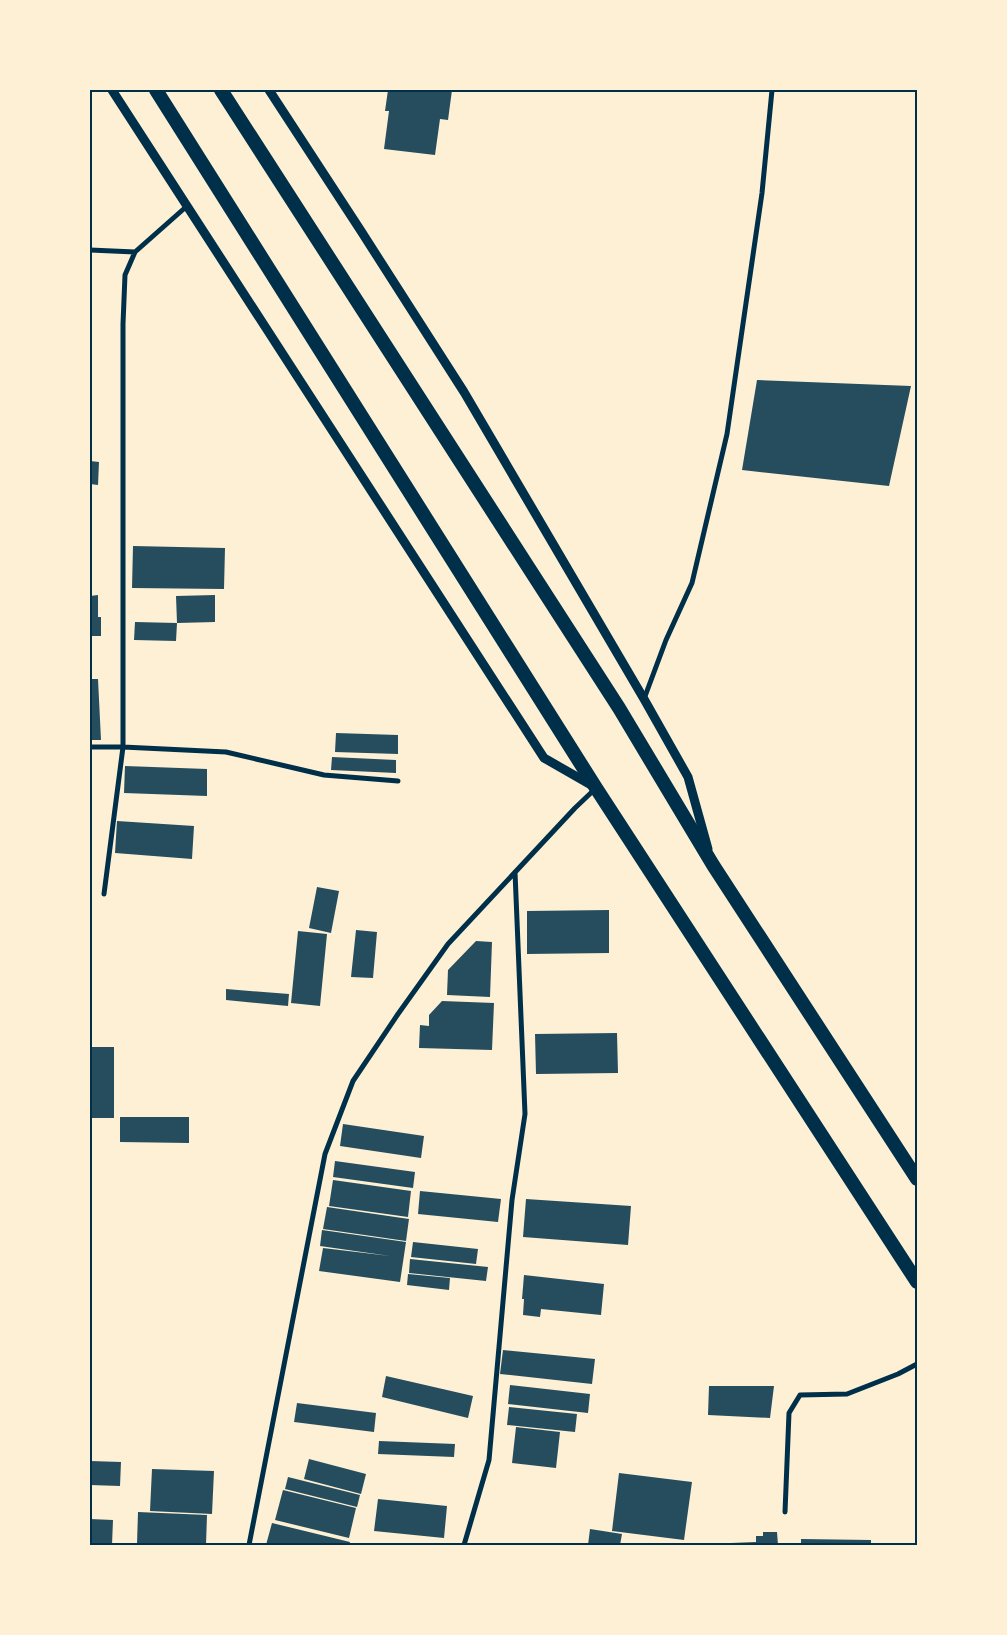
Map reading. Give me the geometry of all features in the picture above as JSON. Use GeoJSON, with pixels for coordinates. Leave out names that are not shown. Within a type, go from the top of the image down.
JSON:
{"type":"FeatureCollection","features":[{"type":"Feature","properties":{"kind":"highway"},"geometry":{"type":"LineString","coordinates":[[156,90],[596,788],[917,1282]]}},
{"type":"Feature","properties":{"kind":"highway"},"geometry":{"type":"LineString","coordinates":[[222,90],[619,708],[713,865],[917,1179]]}},
{"type":"Feature","properties":{"kind":"street"},"geometry":{"type":"LineString","coordinates":[[112,90],[544,758],[596,788],[448,944],[353,1081],[325,1154],[249,1545]]}},
{"type":"Feature","properties":{"kind":"street"},"geometry":{"type":"LineString","coordinates":[[269,90],[464,392],[644,700],[688,777],[713,865]]}},
{"type":"Feature","properties":{"kind":"street"},"geometry":{"type":"LineString","coordinates":[[644,700],[666,640],[692,583],[727,434],[762,193],[772,90]]}},
{"type":"Feature","properties":{"kind":"street"},"geometry":{"type":"LineString","coordinates":[[104,894],[123,746],[123,324],[125,275],[134,252],[187,205]]}},
{"type":"Feature","properties":{"kind":"street"},"geometry":{"type":"LineString","coordinates":[[90,250],[134,252]]}},
{"type":"Feature","properties":{"kind":"street"},"geometry":{"type":"LineString","coordinates":[[90,747],[123,746],[226,752],[324,775],[398,781]]}},
{"type":"Feature","properties":{"kind":"street"},"geometry":{"type":"LineString","coordinates":[[464,1545],[489,1460],[512,1200],[525,1114],[515,872]]}},
{"type":"Feature","properties":{"kind":"street"},"geometry":{"type":"LineString","coordinates":[[785,1512],[788,1413],[800,1395],[847,1394],[898,1374],[917,1364]]}},
{"type":"Feature","properties":{"kind":"building"},"geometry":{"type":"Polygon","coordinates":[[[388,90],[452,90],[448,120],[440,119],[435,155],[384,149],[389,111],[385,111],[388,90]]]}},
{"type":"Feature","properties":{"kind":"building"},"geometry":{"type":"Polygon","coordinates":[[[757,380],[911,386],[889,486],[742,470],[757,380]]]}},
{"type":"Feature","properties":{"kind":"building"},"geometry":{"type":"Polygon","coordinates":[[[90,461],[99,462],[98,485],[90,484],[90,461]]]}},
{"type":"Feature","properties":{"kind":"building"},"geometry":{"type":"Polygon","coordinates":[[[133,546],[225,548],[224,589],[132,588],[133,546]]]}},
{"type":"Feature","properties":{"kind":"building"},"geometry":{"type":"Polygon","coordinates":[[[98,595],[98,617],[101,617],[101,636],[90,636],[90,596],[98,595]]]}},
{"type":"Feature","properties":{"kind":"building"},"geometry":{"type":"Polygon","coordinates":[[[215,595],[215,622],[177,623],[176,596],[215,595]]]}},
{"type":"Feature","properties":{"kind":"building"},"geometry":{"type":"Polygon","coordinates":[[[135,622],[177,623],[176,641],[134,640],[135,622]]]}},
{"type":"Feature","properties":{"kind":"building"},"geometry":{"type":"Polygon","coordinates":[[[90,679],[98,679],[101,740],[90,740],[90,679]]]}},
{"type":"Feature","properties":{"kind":"building"},"geometry":{"type":"Polygon","coordinates":[[[336,733],[398,735],[398,754],[335,752],[336,733]]]}},
{"type":"Feature","properties":{"kind":"building"},"geometry":{"type":"Polygon","coordinates":[[[332,757],[396,760],[396,773],[331,770],[332,757]]]}},
{"type":"Feature","properties":{"kind":"building"},"geometry":{"type":"Polygon","coordinates":[[[125,766],[207,769],[207,796],[124,793],[125,766]]]}},
{"type":"Feature","properties":{"kind":"building"},"geometry":{"type":"Polygon","coordinates":[[[117,821],[194,826],[192,859],[115,853],[117,821]]]}},
{"type":"Feature","properties":{"kind":"building"},"geometry":{"type":"Polygon","coordinates":[[[317,887],[339,891],[331,933],[309,928],[317,887]]]}},
{"type":"Feature","properties":{"kind":"building"},"geometry":{"type":"Polygon","coordinates":[[[609,910],[609,953],[527,954],[527,911],[609,910]]]}},
{"type":"Feature","properties":{"kind":"building"},"geometry":{"type":"Polygon","coordinates":[[[356,930],[377,932],[373,978],[351,977],[356,930]]]}},
{"type":"Feature","properties":{"kind":"building"},"geometry":{"type":"Polygon","coordinates":[[[298,931],[327,934],[320,1006],[291,1003],[298,931]]]}},
{"type":"Feature","properties":{"kind":"building"},"geometry":{"type":"Polygon","coordinates":[[[476,941],[492,942],[490,997],[447,995],[448,970],[476,941]]]}},
{"type":"Feature","properties":{"kind":"building"},"geometry":{"type":"Polygon","coordinates":[[[226,989],[289,994],[288,1006],[226,1000],[226,989]]]}},
{"type":"Feature","properties":{"kind":"building"},"geometry":{"type":"Polygon","coordinates":[[[442,1001],[494,1003],[492,1050],[419,1048],[420,1025],[429,1026],[429,1015],[442,1001]]]}},
{"type":"Feature","properties":{"kind":"building"},"geometry":{"type":"Polygon","coordinates":[[[617,1033],[618,1073],[536,1074],[535,1034],[617,1033]]]}},
{"type":"Feature","properties":{"kind":"building"},"geometry":{"type":"Polygon","coordinates":[[[90,1047],[114,1047],[114,1118],[90,1118],[90,1047]]]}},
{"type":"Feature","properties":{"kind":"building"},"geometry":{"type":"Polygon","coordinates":[[[120,1117],[189,1117],[189,1143],[120,1142],[120,1117]]]}},
{"type":"Feature","properties":{"kind":"building"},"geometry":{"type":"Polygon","coordinates":[[[343,1124],[424,1136],[421,1158],[340,1146],[343,1124]]]}},
{"type":"Feature","properties":{"kind":"building"},"geometry":{"type":"Polygon","coordinates":[[[335,1161],[415,1172],[413,1188],[333,1177],[335,1161]]]}},
{"type":"Feature","properties":{"kind":"building"},"geometry":{"type":"Polygon","coordinates":[[[333,1180],[411,1191],[408,1217],[329,1206],[333,1180]]]}},
{"type":"Feature","properties":{"kind":"building"},"geometry":{"type":"Polygon","coordinates":[[[420,1191],[501,1199],[498,1222],[418,1214],[420,1191]]]}},
{"type":"Feature","properties":{"kind":"building"},"geometry":{"type":"Polygon","coordinates":[[[526,1199],[631,1206],[628,1245],[523,1237],[526,1199]]]}},
{"type":"Feature","properties":{"kind":"building"},"geometry":{"type":"Polygon","coordinates":[[[327,1207],[409,1219],[406,1241],[323,1229],[327,1207]]]}},
{"type":"Feature","properties":{"kind":"building"},"geometry":{"type":"Polygon","coordinates":[[[322,1230],[406,1242],[400,1282],[319,1271],[323,1248],[390,1256],[320,1246],[322,1230]]]}},
{"type":"Feature","properties":{"kind":"building"},"geometry":{"type":"Polygon","coordinates":[[[413,1242],[478,1249],[476,1264],[411,1257],[413,1242]]]}},
{"type":"Feature","properties":{"kind":"building"},"geometry":{"type":"Polygon","coordinates":[[[410,1259],[488,1267],[486,1281],[409,1273],[410,1259]]]}},
{"type":"Feature","properties":{"kind":"building"},"geometry":{"type":"Polygon","coordinates":[[[408,1274],[450,1278],[449,1290],[407,1285],[408,1274]]]}},
{"type":"Feature","properties":{"kind":"building"},"geometry":{"type":"Polygon","coordinates":[[[524,1275],[604,1284],[601,1315],[541,1309],[540,1317],[523,1315],[524,1275]]]}},
{"type":"Feature","properties":{"kind":"building"},"geometry":{"type":"Polygon","coordinates":[[[503,1350],[595,1359],[592,1384],[500,1374],[503,1350]]]}},
{"type":"Feature","properties":{"kind":"building"},"geometry":{"type":"Polygon","coordinates":[[[386,1376],[473,1396],[468,1418],[382,1397],[386,1376]]]}},
{"type":"Feature","properties":{"kind":"building"},"geometry":{"type":"Polygon","coordinates":[[[510,1385],[590,1394],[588,1413],[508,1404],[510,1385]]]}},
{"type":"Feature","properties":{"kind":"building"},"geometry":{"type":"Polygon","coordinates":[[[709,1386],[774,1386],[770,1418],[708,1415],[709,1386]]]}},
{"type":"Feature","properties":{"kind":"building"},"geometry":{"type":"Polygon","coordinates":[[[297,1403],[376,1413],[374,1432],[294,1422],[297,1403]]]}},
{"type":"Feature","properties":{"kind":"building"},"geometry":{"type":"Polygon","coordinates":[[[509,1407],[577,1414],[575,1432],[507,1425],[509,1407]]]}},
{"type":"Feature","properties":{"kind":"building"},"geometry":{"type":"Polygon","coordinates":[[[516,1427],[560,1432],[556,1468],[512,1463],[516,1427]]]}},
{"type":"Feature","properties":{"kind":"building"},"geometry":{"type":"Polygon","coordinates":[[[379,1441],[455,1444],[454,1457],[378,1454],[379,1441]]]}},
{"type":"Feature","properties":{"kind":"building"},"geometry":{"type":"Polygon","coordinates":[[[309,1459],[366,1474],[361,1494],[304,1479],[309,1459]]]}},
{"type":"Feature","properties":{"kind":"building"},"geometry":{"type":"Polygon","coordinates":[[[90,1461],[121,1462],[120,1486],[90,1485],[90,1461]]]}},
{"type":"Feature","properties":{"kind":"building"},"geometry":{"type":"Polygon","coordinates":[[[152,1469],[214,1471],[212,1514],[150,1511],[152,1469]]]}},
{"type":"Feature","properties":{"kind":"building"},"geometry":{"type":"Polygon","coordinates":[[[619,1473],[692,1482],[684,1540],[612,1531],[619,1473]]]}},
{"type":"Feature","properties":{"kind":"building"},"geometry":{"type":"Polygon","coordinates":[[[288,1477],[360,1495],[357,1507],[285,1489],[288,1477]]]}},
{"type":"Feature","properties":{"kind":"building"},"geometry":{"type":"Polygon","coordinates":[[[283,1490],[356,1508],[349,1538],[275,1520],[283,1490]]]}},
{"type":"Feature","properties":{"kind":"building"},"geometry":{"type":"Polygon","coordinates":[[[378,1499],[447,1506],[444,1538],[374,1531],[378,1499]]]}},
{"type":"Feature","properties":{"kind":"building"},"geometry":{"type":"Polygon","coordinates":[[[138,1512],[207,1515],[206,1545],[137,1544],[138,1512]]]}},
{"type":"Feature","properties":{"kind":"building"},"geometry":{"type":"Polygon","coordinates":[[[90,1519],[113,1520],[112,1545],[90,1545],[90,1519]]]}},
{"type":"Feature","properties":{"kind":"building"},"geometry":{"type":"Polygon","coordinates":[[[272,1523],[350,1542],[349,1545],[266,1545],[272,1523]]]}},
{"type":"Feature","properties":{"kind":"building"},"geometry":{"type":"Polygon","coordinates":[[[590,1529],[622,1534],[620,1545],[588,1545],[590,1529]]]}},
{"type":"Feature","properties":{"kind":"building"},"geometry":{"type":"Polygon","coordinates":[[[763,1532],[777,1532],[778,1545],[731,1545],[731,1543],[756,1542],[756,1536],[763,1536],[763,1532]]]}},
{"type":"Feature","properties":{"kind":"building"},"geometry":{"type":"Polygon","coordinates":[[[801,1539],[871,1540],[871,1545],[801,1545],[801,1539]]]}}]}
